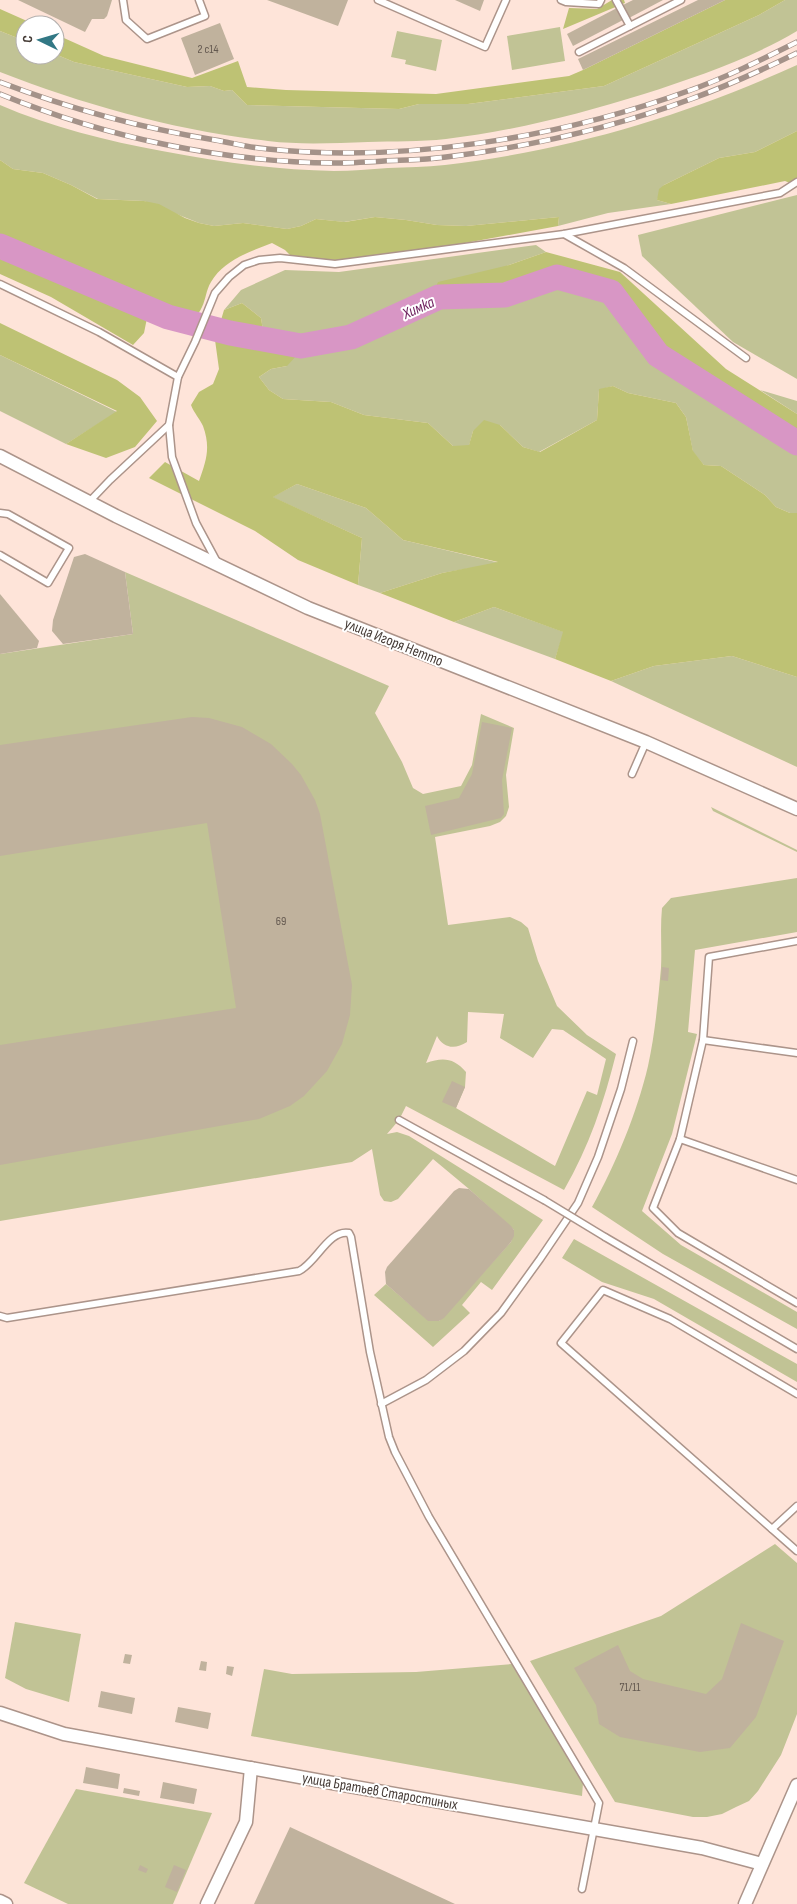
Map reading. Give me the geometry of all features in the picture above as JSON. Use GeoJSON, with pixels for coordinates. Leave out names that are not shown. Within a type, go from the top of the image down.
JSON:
{"type":"FeatureCollection","features":[{"type":"Feature","properties":{"kind":"street","name":"улица Игоря Нетто"},"geometry":{"type":"LineString","coordinates":[[2,458],[308,608],[646,742],[797,809]]}},
{"type":"Feature","properties":{"kind":"street","name":"улица Братьев Старостиных"},"geometry":{"type":"LineString","coordinates":[[0,1712],[64,1734],[702,1848],[762,1864]]}},
{"type":"Feature","properties":{"kind":"street"},"geometry":{"type":"LineString","coordinates":[[207,1904],[246,1822],[251,1768]]}},
{"type":"Feature","properties":{"kind":"street"},"geometry":{"type":"LineString","coordinates":[[745,1904],[797,1785]]}},
{"type":"Feature","properties":{"kind":"street"},"geometry":{"type":"LineString","coordinates":[[0,1901],[6,1904]]}},
{"type":"Feature","properties":{"kind":"lane"},"geometry":{"type":"LineString","coordinates":[[123,0],[126,20],[147,39],[205,16],[198,0]]}},
{"type":"Feature","properties":{"kind":"lane"},"geometry":{"type":"LineString","coordinates":[[378,0],[485,47],[506,0]]}},
{"type":"Feature","properties":{"kind":"lane"},"geometry":{"type":"LineString","coordinates":[[562,0],[566,2],[598,4],[601,0]]}},
{"type":"Feature","properties":{"kind":"lane"},"geometry":{"type":"LineString","coordinates":[[616,0],[630,26]]}},
{"type":"Feature","properties":{"kind":"lane"},"geometry":{"type":"LineString","coordinates":[[579,52],[681,0]]}},
{"type":"Feature","properties":{"kind":"lane"},"geometry":{"type":"LineString","coordinates":[[219,565],[196,523],[172,457],[169,425],[178,377],[208,310],[216,293],[229,277],[244,265],[260,260],[280,258],[335,264],[564,234],[780,192],[797,182]]}},
{"type":"Feature","properties":{"kind":"lane"},"geometry":{"type":"LineString","coordinates":[[564,234],[624,268],[746,358]]}},
{"type":"Feature","properties":{"kind":"lane"},"geometry":{"type":"LineString","coordinates":[[0,284],[99,332],[178,377]]}},
{"type":"Feature","properties":{"kind":"lane"},"geometry":{"type":"LineString","coordinates":[[89,502],[169,425]]}},
{"type":"Feature","properties":{"kind":"lane"},"geometry":{"type":"LineString","coordinates":[[0,513],[8,514],[69,548],[48,583],[0,555]]}},
{"type":"Feature","properties":{"kind":"lane"},"geometry":{"type":"LineString","coordinates":[[632,774],[646,742]]}},
{"type":"Feature","properties":{"kind":"lane"},"geometry":{"type":"LineString","coordinates":[[797,941],[709,957],[703,1040],[680,1139],[653,1208],[678,1233],[797,1303]]}},
{"type":"Feature","properties":{"kind":"lane"},"geometry":{"type":"LineString","coordinates":[[703,1040],[797,1053]]}},
{"type":"Feature","properties":{"kind":"lane"},"geometry":{"type":"LineString","coordinates":[[381,1404],[426,1380],[464,1351],[501,1313],[540,1258],[578,1203],[598,1157],[621,1089],[633,1041]]}},
{"type":"Feature","properties":{"kind":"lane"},"geometry":{"type":"LineString","coordinates":[[399,1120],[544,1200],[797,1349]]}},
{"type":"Feature","properties":{"kind":"lane"},"geometry":{"type":"LineString","coordinates":[[680,1139],[797,1180]]}},
{"type":"Feature","properties":{"kind":"lane"},"geometry":{"type":"LineString","coordinates":[[0,1316],[7,1318],[299,1271],[308,1267],[330,1239],[338,1234],[348,1233],[351,1237],[370,1352],[381,1404],[395,1452],[429,1517],[599,1803],[582,1889]]}},
{"type":"Feature","properties":{"kind":"lane"},"geometry":{"type":"LineString","coordinates":[[797,1394],[670,1319],[603,1290],[562,1343],[797,1551]]}},
{"type":"Feature","properties":{"kind":"lane"},"geometry":{"type":"LineString","coordinates":[[772,1529],[797,1506]]}},
{"type":"Feature","properties":{"kind":"green space"},"geometry":{"type":"Polygon","coordinates":[[[612,0],[624,0],[625,3],[563,29],[569,8],[597,9],[612,0]]]}},
{"type":"Feature","properties":{"kind":"green space"},"geometry":{"type":"Polygon","coordinates":[[[725,0],[785,0],[759,15],[604,86],[468,104],[419,104],[399,109],[247,105],[232,90],[224,91],[210,86],[187,87],[74,62],[65,58],[65,38],[104,56],[192,78],[238,61],[247,87],[286,90],[436,94],[569,76],[725,0]]]}},
{"type":"Feature","properties":{"kind":"green space"},"geometry":{"type":"Polygon","coordinates":[[[785,0],[797,0],[797,31],[761,50],[722,67],[644,94],[521,127],[436,140],[305,143],[234,137],[200,131],[98,106],[0,72],[0,31],[15,37],[15,65],[65,65],[65,58],[74,62],[187,87],[210,86],[224,91],[232,90],[247,105],[399,109],[419,104],[468,104],[604,86],[759,15],[785,0]]]}},
{"type":"Feature","properties":{"kind":"green space"},"geometry":{"type":"Polygon","coordinates":[[[0,9],[15,16],[15,37],[0,31],[0,9]]]}},
{"type":"Feature","properties":{"kind":"green space"},"geometry":{"type":"Polygon","coordinates":[[[560,27],[565,61],[512,70],[507,36],[560,27]]]}},
{"type":"Feature","properties":{"kind":"green space"},"geometry":{"type":"Polygon","coordinates":[[[397,31],[442,40],[436,71],[405,64],[406,60],[391,57],[397,31]]]}},
{"type":"Feature","properties":{"kind":"green space"},"geometry":{"type":"Polygon","coordinates":[[[797,65],[797,131],[755,152],[719,158],[664,185],[657,200],[671,204],[608,213],[558,226],[559,217],[466,226],[437,225],[375,217],[344,222],[316,219],[301,226],[287,229],[243,223],[214,226],[199,223],[144,201],[98,199],[43,173],[13,169],[0,160],[0,105],[59,127],[100,138],[226,162],[291,169],[334,171],[445,165],[536,151],[625,129],[712,100],[797,65]]]}},
{"type":"Feature","properties":{"kind":"green space"},"geometry":{"type":"Polygon","coordinates":[[[797,131],[797,186],[785,181],[671,204],[657,200],[659,189],[664,185],[719,158],[755,152],[797,131]]]}},
{"type":"Feature","properties":{"kind":"green space"},"geometry":{"type":"Polygon","coordinates":[[[0,160],[13,169],[43,173],[97,199],[144,201],[159,204],[185,218],[214,226],[243,223],[287,229],[301,226],[316,219],[345,222],[375,217],[437,225],[466,226],[559,217],[558,226],[389,257],[338,260],[294,259],[285,250],[272,243],[230,262],[216,274],[209,285],[200,311],[180,328],[173,327],[153,315],[147,318],[144,333],[133,345],[51,297],[0,274],[0,160]]]}},
{"type":"Feature","properties":{"kind":"green space"},"geometry":{"type":"Polygon","coordinates":[[[797,195],[797,379],[733,342],[642,256],[638,235],[797,195]]]}},
{"type":"Feature","properties":{"kind":"green space"},"geometry":{"type":"Polygon","coordinates":[[[536,245],[546,252],[509,265],[430,301],[439,297],[505,295],[557,277],[611,292],[658,355],[797,443],[797,513],[790,513],[776,507],[765,495],[721,466],[704,465],[693,452],[686,417],[676,403],[628,393],[613,386],[599,390],[597,420],[539,452],[523,447],[500,425],[473,431],[469,446],[453,446],[428,423],[364,415],[331,402],[283,399],[269,390],[259,377],[271,369],[287,366],[266,349],[261,318],[242,303],[224,310],[241,290],[285,270],[339,272],[536,245]]]}},
{"type":"Feature","properties":{"kind":"green space"},"geometry":{"type":"Polygon","coordinates":[[[546,252],[620,272],[726,369],[797,414],[797,443],[658,355],[611,292],[557,277],[505,295],[439,297],[429,301],[438,282],[509,265],[546,252]]]}},
{"type":"Feature","properties":{"kind":"green space"},"geometry":{"type":"Polygon","coordinates":[[[242,303],[261,318],[266,349],[298,354],[287,366],[271,369],[259,377],[269,390],[283,399],[331,402],[364,415],[428,423],[453,446],[469,445],[473,431],[484,420],[500,425],[523,447],[540,452],[597,420],[599,389],[613,386],[628,393],[676,403],[686,417],[693,451],[704,465],[721,466],[765,495],[776,507],[790,513],[797,513],[797,677],[732,656],[654,666],[611,681],[555,659],[563,632],[494,607],[454,622],[380,593],[442,573],[498,562],[403,540],[366,508],[297,484],[273,497],[362,538],[358,585],[298,560],[255,531],[149,478],[165,462],[199,481],[205,461],[207,441],[203,426],[191,405],[199,392],[213,384],[219,369],[215,340],[224,310],[242,303]]]}},
{"type":"Feature","properties":{"kind":"green space"},"geometry":{"type":"Polygon","coordinates":[[[0,323],[117,380],[140,397],[157,421],[135,447],[106,458],[66,444],[117,411],[0,355],[0,323]]]}},
{"type":"Feature","properties":{"kind":"green space"},"geometry":{"type":"Polygon","coordinates":[[[0,355],[117,412],[66,444],[0,411],[0,355]]]}},
{"type":"Feature","properties":{"kind":"green space"},"geometry":{"type":"Polygon","coordinates":[[[760,390],[797,401],[797,414],[760,390]]]}},
{"type":"Feature","properties":{"kind":"green space"},"geometry":{"type":"Polygon","coordinates":[[[297,484],[366,508],[403,540],[500,563],[442,573],[380,593],[358,585],[362,538],[272,497],[297,484]]]}},
{"type":"Feature","properties":{"kind":"green space"},"geometry":{"type":"Polygon","coordinates":[[[125,572],[389,686],[375,713],[402,762],[413,788],[423,794],[461,786],[472,765],[481,714],[514,728],[506,775],[509,807],[506,816],[500,822],[490,826],[435,837],[448,925],[510,917],[521,922],[528,928],[538,961],[557,1006],[587,1035],[616,1054],[595,1124],[564,1190],[406,1106],[399,1120],[387,1134],[397,1132],[409,1136],[543,1220],[492,1290],[481,1282],[462,1305],[470,1313],[433,1347],[374,1295],[386,1284],[428,1320],[439,1321],[511,1242],[514,1230],[433,1159],[398,1199],[391,1202],[384,1201],[380,1195],[372,1149],[352,1162],[0,1221],[0,654],[133,634],[125,572]],[[468,1012],[467,1042],[454,1047],[446,1045],[437,1036],[426,1063],[448,1060],[462,1067],[466,1072],[465,1087],[456,1108],[555,1166],[587,1091],[597,1095],[606,1059],[563,1030],[552,1029],[533,1058],[500,1038],[504,1014],[468,1012]]]}},
{"type":"Feature","properties":{"kind":"green space"},"geometry":{"type":"Polygon","coordinates":[[[494,607],[564,632],[555,659],[454,622],[494,607]]]}},
{"type":"Feature","properties":{"kind":"green space"},"geometry":{"type":"Polygon","coordinates":[[[732,656],[797,677],[797,767],[611,681],[654,666],[732,656]]]}},
{"type":"Feature","properties":{"kind":"green space"},"geometry":{"type":"Polygon","coordinates":[[[711,807],[797,850],[797,852],[713,811],[711,807]]]}},
{"type":"Feature","properties":{"kind":"green space"},"geometry":{"type":"Polygon","coordinates":[[[797,878],[797,932],[695,950],[688,1032],[697,1034],[672,1134],[642,1211],[681,1245],[797,1312],[797,1329],[663,1254],[592,1207],[624,1139],[638,1102],[648,1066],[661,968],[662,908],[671,898],[797,878]]]}},
{"type":"Feature","properties":{"kind":"green space"},"geometry":{"type":"Polygon","coordinates":[[[574,1239],[797,1364],[797,1382],[654,1299],[602,1282],[562,1258],[574,1239]]]}},
{"type":"Feature","properties":{"kind":"green space"},"geometry":{"type":"Polygon","coordinates":[[[775,1544],[797,1563],[797,1714],[781,1755],[758,1791],[749,1801],[722,1814],[693,1817],[615,1802],[530,1661],[661,1616],[775,1544]]]}},
{"type":"Feature","properties":{"kind":"green space"},"geometry":{"type":"Polygon","coordinates":[[[15,1622],[81,1634],[69,1702],[26,1689],[5,1678],[15,1622]]]}},
{"type":"Feature","properties":{"kind":"green space"},"geometry":{"type":"Polygon","coordinates":[[[512,1664],[583,1783],[582,1796],[251,1736],[264,1669],[292,1674],[416,1672],[512,1664]]]}},
{"type":"Feature","properties":{"kind":"green space"},"geometry":{"type":"Polygon","coordinates":[[[76,1789],[212,1813],[173,1904],[68,1904],[24,1883],[76,1789]]]}},
{"type":"Feature","properties":{"kind":"building"},"geometry":{"type":"Polygon","coordinates":[[[18,0],[112,0],[107,16],[104,19],[92,19],[85,32],[65,22],[65,15],[49,15],[18,0]]]}},
{"type":"Feature","properties":{"kind":"building"},"geometry":{"type":"Polygon","coordinates":[[[267,0],[348,0],[338,26],[267,0]]]}},
{"type":"Feature","properties":{"kind":"building"},"geometry":{"type":"Polygon","coordinates":[[[455,0],[484,0],[480,11],[455,0]]]}},
{"type":"Feature","properties":{"kind":"building"},"geometry":{"type":"Polygon","coordinates":[[[633,0],[663,0],[629,18],[623,5],[633,0]]]}},
{"type":"Feature","properties":{"kind":"building"},"geometry":{"type":"Polygon","coordinates":[[[698,0],[725,0],[583,70],[578,59],[698,0]]]}},
{"type":"Feature","properties":{"kind":"building"},"geometry":{"type":"Polygon","coordinates":[[[617,8],[623,20],[573,46],[567,34],[617,8]]]}},
{"type":"Feature","properties":{"kind":"building"},"geometry":{"type":"Polygon","coordinates":[[[220,23],[234,59],[195,75],[181,38],[220,23]]]}},
{"type":"Feature","properties":{"kind":"building"},"geometry":{"type":"Polygon","coordinates":[[[85,554],[125,572],[133,634],[63,644],[52,631],[53,620],[74,557],[85,554]]]}},
{"type":"Feature","properties":{"kind":"building"},"geometry":{"type":"Polygon","coordinates":[[[0,594],[39,641],[37,648],[0,654],[0,594]]]}},
{"type":"Feature","properties":{"kind":"building"},"geometry":{"type":"Polygon","coordinates":[[[192,717],[209,718],[242,727],[271,744],[301,775],[315,800],[320,814],[352,985],[350,1015],[342,1044],[327,1071],[304,1096],[290,1106],[259,1119],[0,1165],[0,1045],[236,1008],[207,823],[0,856],[0,745],[192,717]]]}},
{"type":"Feature","properties":{"kind":"building"},"geometry":{"type":"Polygon","coordinates":[[[482,722],[512,728],[502,780],[504,814],[501,818],[431,835],[425,806],[459,798],[472,774],[482,722]]]}},
{"type":"Feature","properties":{"kind":"building"},"geometry":{"type":"Polygon","coordinates":[[[662,967],[669,968],[668,981],[661,980],[662,967]]]}},
{"type":"Feature","properties":{"kind":"building"},"geometry":{"type":"Polygon","coordinates":[[[452,1081],[465,1087],[456,1108],[442,1102],[452,1081]]]}},
{"type":"Feature","properties":{"kind":"building"},"geometry":{"type":"Polygon","coordinates":[[[459,1188],[469,1189],[511,1226],[514,1230],[514,1236],[511,1242],[444,1318],[439,1321],[428,1321],[386,1284],[385,1272],[387,1267],[454,1191],[459,1188]]]}},
{"type":"Feature","properties":{"kind":"building"},"geometry":{"type":"Polygon","coordinates":[[[741,1623],[784,1641],[756,1717],[730,1748],[700,1752],[620,1737],[599,1724],[596,1705],[574,1668],[618,1645],[630,1671],[643,1679],[706,1694],[722,1679],[741,1623]]]}},
{"type":"Feature","properties":{"kind":"building"},"geometry":{"type":"Polygon","coordinates":[[[125,1654],[132,1655],[130,1664],[123,1663],[125,1654]]]}},
{"type":"Feature","properties":{"kind":"building"},"geometry":{"type":"Polygon","coordinates":[[[201,1661],[207,1662],[206,1671],[199,1670],[201,1661]]]}},
{"type":"Feature","properties":{"kind":"building"},"geometry":{"type":"Polygon","coordinates":[[[227,1666],[234,1667],[232,1676],[226,1674],[227,1666]]]}},
{"type":"Feature","properties":{"kind":"building"},"geometry":{"type":"Polygon","coordinates":[[[101,1691],[135,1698],[132,1714],[98,1707],[101,1691]]]}},
{"type":"Feature","properties":{"kind":"building"},"geometry":{"type":"Polygon","coordinates":[[[178,1707],[211,1713],[208,1729],[175,1722],[178,1707]]]}},
{"type":"Feature","properties":{"kind":"building"},"geometry":{"type":"Polygon","coordinates":[[[86,1767],[120,1774],[118,1789],[83,1783],[86,1767]]]}},
{"type":"Feature","properties":{"kind":"building"},"geometry":{"type":"Polygon","coordinates":[[[163,1782],[197,1789],[194,1804],[160,1798],[163,1782]]]}},
{"type":"Feature","properties":{"kind":"building"},"geometry":{"type":"Polygon","coordinates":[[[124,1788],[140,1791],[139,1796],[123,1793],[124,1788]]]}},
{"type":"Feature","properties":{"kind":"building"},"geometry":{"type":"Polygon","coordinates":[[[290,1827],[455,1904],[254,1904],[290,1827]]]}},
{"type":"Feature","properties":{"kind":"building"},"geometry":{"type":"Polygon","coordinates":[[[140,1865],[148,1869],[146,1873],[138,1870],[140,1865]]]}},
{"type":"Feature","properties":{"kind":"building"},"geometry":{"type":"Polygon","coordinates":[[[174,1865],[186,1870],[177,1892],[165,1887],[174,1865]]]}},
{"type":"Feature","properties":{"kind":"waterway","name":"Химка"},"geometry":{"type":"LineString","coordinates":[[0,246],[168,317],[230,333],[301,346],[351,337],[439,297],[505,295],[557,277],[611,292],[658,355],[797,443]]}},
{"type":"Feature","properties":{"kind":"railway"},"geometry":{"type":"LineString","coordinates":[[0,82],[80,109],[133,123],[249,147],[320,152],[374,152],[481,143],[587,122],[638,108],[702,86],[797,42]]}},
{"type":"Feature","properties":{"kind":"railway"},"geometry":{"type":"LineString","coordinates":[[0,94],[81,123],[164,144],[206,152],[292,162],[340,163],[415,160],[508,148],[570,135],[631,119],[704,94],[797,53]]}}]}
